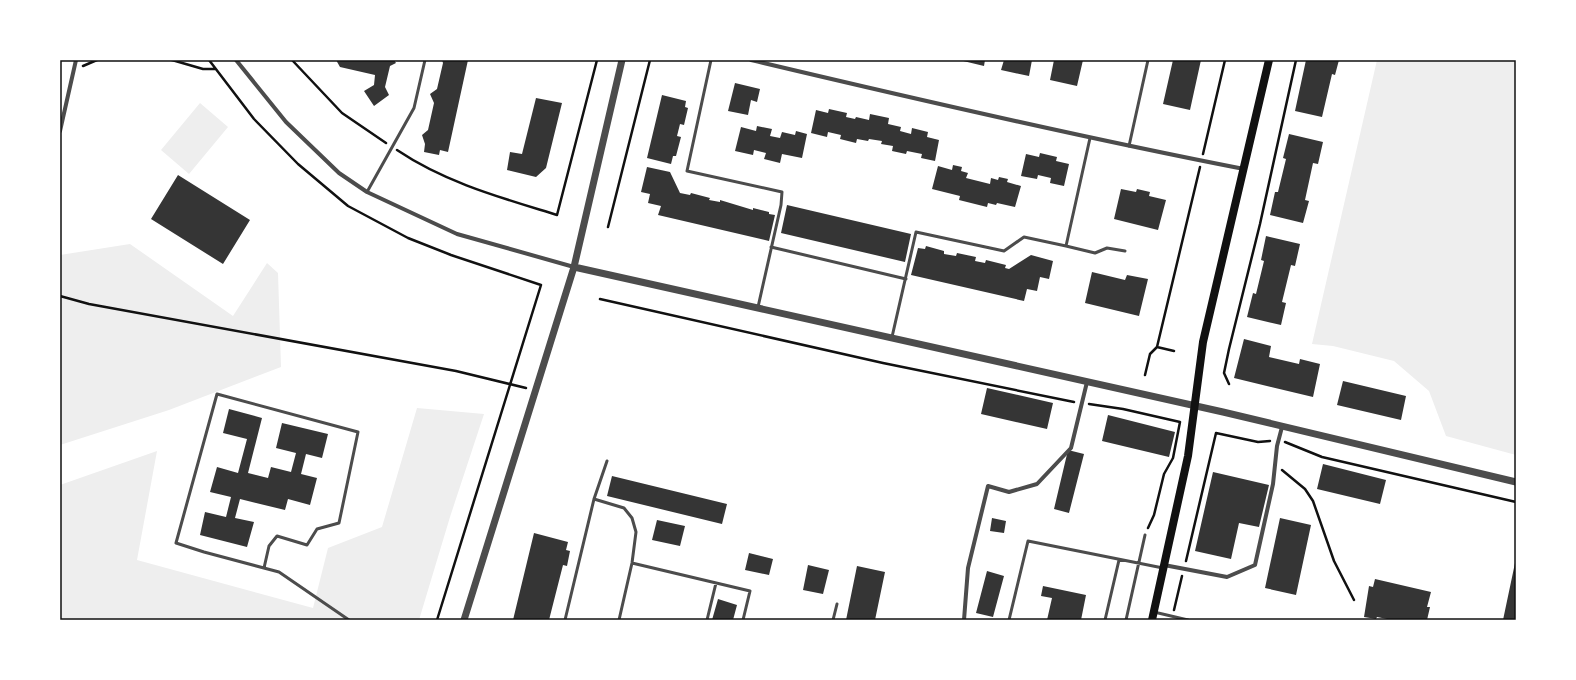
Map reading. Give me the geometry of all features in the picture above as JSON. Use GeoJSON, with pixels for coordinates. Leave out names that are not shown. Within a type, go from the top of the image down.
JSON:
{"type":"FeatureCollection","features":[{"type":"Feature","properties":{"kind":"main road"},"geometry":{"type":"LineString","coordinates":[[1153,616],[1188,456],[1203,342],[1269,60]]}},
{"type":"Feature","properties":{"kind":"street"},"geometry":{"type":"LineString","coordinates":[[60,131],[76,60]]}},
{"type":"Feature","properties":{"kind":"street"},"geometry":{"type":"LineString","coordinates":[[236,60],[286,122],[339,173],[367,192],[457,234],[574,267],[757,310],[1195,406],[1516,482]]}},
{"type":"Feature","properties":{"kind":"street"},"geometry":{"type":"LineString","coordinates":[[464,620],[534,391],[574,267],[622,60]]}},
{"type":"Feature","properties":{"kind":"street"},"geometry":{"type":"LineString","coordinates":[[751,60],[940,105],[1129,147],[1244,169]]}},
{"type":"Feature","properties":{"kind":"street"},"geometry":{"type":"LineString","coordinates":[[964,620],[968,568],[988,486],[1008,492],[1037,484],[1071,448],[1087,382]]}},
{"type":"Feature","properties":{"kind":"street"},"geometry":{"type":"LineString","coordinates":[[1164,567],[1227,577],[1255,565],[1273,484],[1278,441],[1282,426]]}},
{"type":"Feature","properties":{"kind":"lane"},"geometry":{"type":"LineString","coordinates":[[367,192],[414,108],[425,60]]}},
{"type":"Feature","properties":{"kind":"lane"},"geometry":{"type":"LineString","coordinates":[[711,60],[687,171],[782,192],[782,205],[757,310]]}},
{"type":"Feature","properties":{"kind":"lane"},"geometry":{"type":"LineString","coordinates":[[1129,147],[1148,60]]}},
{"type":"Feature","properties":{"kind":"lane"},"geometry":{"type":"LineString","coordinates":[[1066,246],[1090,138]]}},
{"type":"Feature","properties":{"kind":"lane"},"geometry":{"type":"LineString","coordinates":[[892,339],[916,232],[1004,251],[1024,237],[1096,253],[1107,248],[1125,251]]}},
{"type":"Feature","properties":{"kind":"lane"},"geometry":{"type":"LineString","coordinates":[[771,247],[906,279]]}},
{"type":"Feature","properties":{"kind":"lane"},"geometry":{"type":"LineString","coordinates":[[264,568],[268,546],[277,536],[307,545],[317,529],[339,523],[358,432],[217,394],[176,543],[204,552],[264,568],[279,572],[349,620]]}},
{"type":"Feature","properties":{"kind":"lane"},"geometry":{"type":"LineString","coordinates":[[565,620],[594,499],[607,460]]}},
{"type":"Feature","properties":{"kind":"lane"},"geometry":{"type":"LineString","coordinates":[[594,499],[624,508],[632,518],[636,532],[632,563],[619,620]]}},
{"type":"Feature","properties":{"kind":"lane"},"geometry":{"type":"LineString","coordinates":[[1126,620],[1145,535]]}},
{"type":"Feature","properties":{"kind":"lane"},"geometry":{"type":"LineString","coordinates":[[1009,620],[1028,542],[1139,564],[1164,567]]}},
{"type":"Feature","properties":{"kind":"lane"},"geometry":{"type":"LineString","coordinates":[[1105,620],[1119,560]]}},
{"type":"Feature","properties":{"kind":"lane"},"geometry":{"type":"LineString","coordinates":[[632,563],[750,591],[743,620]]}},
{"type":"Feature","properties":{"kind":"lane"},"geometry":{"type":"LineString","coordinates":[[707,620],[716,583]]}},
{"type":"Feature","properties":{"kind":"lane"},"geometry":{"type":"LineString","coordinates":[[833,620],[837,604]]}},
{"type":"Feature","properties":{"kind":"lane"},"geometry":{"type":"LineString","coordinates":[[1153,616],[1173,617],[1188,620]]}},
{"type":"Feature","properties":{"kind":"path"},"geometry":{"type":"LineString","coordinates":[[172,60],[203,69],[216,68]]}},
{"type":"Feature","properties":{"kind":"path"},"geometry":{"type":"LineString","coordinates":[[292,60],[342,113],[420,166],[471,188],[557,215],[596,60]]}},
{"type":"Feature","properties":{"kind":"path"},"geometry":{"type":"LineString","coordinates":[[608,227],[650,60]]}},
{"type":"Feature","properties":{"kind":"path"},"geometry":{"type":"LineString","coordinates":[[1145,375],[1150,354],[1158,348],[1225,60]]}},
{"type":"Feature","properties":{"kind":"path"},"geometry":{"type":"LineString","coordinates":[[1229,384],[1224,373],[1260,224],[1296,60]]}},
{"type":"Feature","properties":{"kind":"path"},"geometry":{"type":"LineString","coordinates":[[437,620],[541,285]]}},
{"type":"Feature","properties":{"kind":"path"},"geometry":{"type":"LineString","coordinates":[[60,296],[89,304],[456,370],[510,383],[534,391]]}},
{"type":"Feature","properties":{"kind":"path"},"geometry":{"type":"LineString","coordinates":[[600,299],[883,363],[1082,403],[1123,409],[1180,422],[1173,458],[1164,474],[1154,515],[1145,535]]}},
{"type":"Feature","properties":{"kind":"path"},"geometry":{"type":"LineString","coordinates":[[1158,348],[1174,351]]}},
{"type":"Feature","properties":{"kind":"path"},"geometry":{"type":"LineString","coordinates":[[1173,617],[1216,433],[1258,442],[1278,441],[1292,444],[1322,457],[1516,502]]}},
{"type":"Feature","properties":{"kind":"path"},"geometry":{"type":"LineString","coordinates":[[1275,465],[1305,489],[1313,501],[1334,561],[1354,600]]}},
{"type":"Feature","properties":{"kind":"shaded area"},"geometry":{"type":"Polygon","coordinates":[[[1377,60],[1516,60],[1516,455],[1446,436],[1429,391],[1394,361],[1333,346],[1312,344],[1377,60]]]}},
{"type":"Feature","properties":{"kind":"shaded area"},"geometry":{"type":"Polygon","coordinates":[[[200,103],[228,127],[189,174],[161,150],[200,103]]]}},
{"type":"Feature","properties":{"kind":"shaded area"},"geometry":{"type":"Polygon","coordinates":[[[130,244],[233,316],[267,263],[278,273],[281,367],[169,410],[60,445],[60,255],[130,244]]]}},
{"type":"Feature","properties":{"kind":"shaded area"},"geometry":{"type":"Polygon","coordinates":[[[417,408],[484,414],[450,517],[419,620],[60,620],[60,485],[157,451],[137,560],[313,608],[328,548],[382,527],[417,408]]]}},
{"type":"Feature","properties":{"kind":"building"},"geometry":{"type":"Polygon","coordinates":[[[336,60],[394,60],[396,63],[390,66],[385,87],[389,95],[374,106],[364,91],[374,85],[375,75],[340,67],[336,60]]]}},
{"type":"Feature","properties":{"kind":"building"},"geometry":{"type":"Polygon","coordinates":[[[442,60],[468,60],[448,152],[440,150],[439,155],[424,152],[425,144],[422,135],[428,130],[434,103],[430,94],[437,89],[443,63],[442,60]]]}},
{"type":"Feature","properties":{"kind":"building"},"geometry":{"type":"Polygon","coordinates":[[[959,60],[985,60],[984,66],[959,60]]]}},
{"type":"Feature","properties":{"kind":"building"},"geometry":{"type":"Polygon","coordinates":[[[1004,60],[1032,60],[1029,76],[1001,70],[1004,60]]]}},
{"type":"Feature","properties":{"kind":"building"},"geometry":{"type":"Polygon","coordinates":[[[1054,60],[1083,60],[1077,86],[1050,80],[1054,60]]]}},
{"type":"Feature","properties":{"kind":"building"},"geometry":{"type":"Polygon","coordinates":[[[1173,60],[1201,60],[1190,110],[1163,104],[1173,60]]]}},
{"type":"Feature","properties":{"kind":"building"},"geometry":{"type":"Polygon","coordinates":[[[1306,60],[1339,60],[1335,75],[1332,74],[1322,117],[1295,111],[1306,60]]]}},
{"type":"Feature","properties":{"kind":"building"},"geometry":{"type":"Polygon","coordinates":[[[735,83],[760,89],[757,102],[751,100],[748,115],[728,111],[735,83]]]}},
{"type":"Feature","properties":{"kind":"building"},"geometry":{"type":"Polygon","coordinates":[[[662,95],[686,101],[685,107],[688,108],[684,125],[680,124],[677,136],[681,137],[676,156],[673,156],[671,164],[647,158],[662,95]]]}},
{"type":"Feature","properties":{"kind":"building"},"geometry":{"type":"Polygon","coordinates":[[[536,98],[562,103],[546,168],[536,177],[507,170],[510,152],[522,154],[536,98]]]}},
{"type":"Feature","properties":{"kind":"building"},"geometry":{"type":"Polygon","coordinates":[[[829,109],[847,113],[846,117],[855,119],[856,117],[869,120],[870,114],[889,118],[888,124],[901,127],[900,131],[911,134],[912,128],[928,132],[927,137],[939,140],[935,161],[921,158],[922,154],[907,151],[906,154],[892,151],[893,146],[881,144],[882,141],[857,139],[856,143],[840,139],[841,135],[828,132],[827,137],[811,133],[816,110],[828,113],[829,109]]]}},
{"type":"Feature","properties":{"kind":"building"},"geometry":{"type":"Polygon","coordinates":[[[757,126],[772,129],[770,136],[780,138],[782,132],[795,135],[796,131],[807,134],[802,158],[782,154],[780,163],[764,159],[766,153],[754,150],[753,155],[735,151],[741,127],[756,131],[757,126]]]}},
{"type":"Feature","properties":{"kind":"building"},"geometry":{"type":"Polygon","coordinates":[[[1289,134],[1323,142],[1318,164],[1313,163],[1305,200],[1309,201],[1303,223],[1270,215],[1275,192],[1278,192],[1286,159],[1283,158],[1289,134]]]}},
{"type":"Feature","properties":{"kind":"building"},"geometry":{"type":"Polygon","coordinates":[[[1040,153],[1057,157],[1056,161],[1069,164],[1064,186],[1050,183],[1051,178],[1038,175],[1037,179],[1021,176],[1026,154],[1039,157],[1040,153]]]}},
{"type":"Feature","properties":{"kind":"building"},"geometry":{"type":"Polygon","coordinates":[[[953,165],[962,167],[961,171],[968,173],[966,178],[990,184],[991,178],[998,180],[999,177],[1008,179],[1007,182],[1021,186],[1015,207],[997,203],[996,205],[988,203],[987,207],[959,200],[960,196],[932,189],[938,166],[952,170],[953,165]]]}},
{"type":"Feature","properties":{"kind":"building"},"geometry":{"type":"Polygon","coordinates":[[[647,167],[670,172],[680,193],[690,195],[691,193],[710,198],[709,200],[720,202],[720,200],[753,210],[753,208],[769,212],[769,214],[775,215],[769,241],[658,215],[661,206],[648,203],[650,194],[641,192],[647,167]]]}},
{"type":"Feature","properties":{"kind":"building"},"geometry":{"type":"Polygon","coordinates":[[[178,175],[250,220],[223,264],[151,219],[178,175]]]}},
{"type":"Feature","properties":{"kind":"building"},"geometry":{"type":"Polygon","coordinates":[[[1121,189],[1136,192],[1137,189],[1150,192],[1149,196],[1166,200],[1158,230],[1114,219],[1121,189]]]}},
{"type":"Feature","properties":{"kind":"building"},"geometry":{"type":"Polygon","coordinates":[[[787,205],[911,234],[905,262],[781,233],[787,205]]]}},
{"type":"Feature","properties":{"kind":"building"},"geometry":{"type":"Polygon","coordinates":[[[1266,236],[1300,244],[1295,266],[1291,265],[1282,302],[1286,303],[1281,325],[1247,317],[1253,293],[1256,294],[1264,261],[1261,260],[1266,236]]]}},
{"type":"Feature","properties":{"kind":"building"},"geometry":{"type":"Polygon","coordinates":[[[926,246],[944,251],[944,254],[956,256],[957,253],[976,257],[975,261],[985,263],[986,260],[1006,265],[1005,268],[1009,269],[1031,255],[1053,261],[1049,279],[1040,277],[1037,291],[1027,289],[1024,301],[911,275],[918,248],[925,249],[926,246]]]}},
{"type":"Feature","properties":{"kind":"building"},"geometry":{"type":"Polygon","coordinates":[[[1092,272],[1125,280],[1127,275],[1148,279],[1139,316],[1085,303],[1092,272]]]}},
{"type":"Feature","properties":{"kind":"building"},"geometry":{"type":"Polygon","coordinates":[[[1244,339],[1271,346],[1269,357],[1299,364],[1300,359],[1320,364],[1313,397],[1234,378],[1244,339]]]}},
{"type":"Feature","properties":{"kind":"building"},"geometry":{"type":"Polygon","coordinates":[[[1343,381],[1406,396],[1401,420],[1337,405],[1343,381]]]}},
{"type":"Feature","properties":{"kind":"building"},"geometry":{"type":"Polygon","coordinates":[[[987,388],[1053,403],[1047,429],[981,414],[987,388]]]}},
{"type":"Feature","properties":{"kind":"building"},"geometry":{"type":"Polygon","coordinates":[[[229,409],[262,418],[248,473],[268,478],[271,467],[291,472],[296,453],[276,448],[282,423],[328,434],[322,458],[306,454],[301,474],[317,478],[310,505],[288,499],[285,510],[240,499],[235,518],[254,522],[247,547],[200,535],[205,512],[226,517],[231,497],[210,492],[217,467],[238,473],[247,439],[223,433],[229,409]]]}},
{"type":"Feature","properties":{"kind":"building"},"geometry":{"type":"Polygon","coordinates":[[[1108,415],[1175,432],[1169,457],[1102,441],[1108,415]]]}},
{"type":"Feature","properties":{"kind":"building"},"geometry":{"type":"Polygon","coordinates":[[[1068,450],[1084,454],[1069,513],[1054,509],[1068,450]]]}},
{"type":"Feature","properties":{"kind":"building"},"geometry":{"type":"Polygon","coordinates":[[[1323,464],[1386,480],[1380,504],[1317,489],[1323,464]]]}},
{"type":"Feature","properties":{"kind":"building"},"geometry":{"type":"Polygon","coordinates":[[[1213,472],[1269,485],[1259,527],[1239,523],[1231,559],[1195,551],[1213,472]]]}},
{"type":"Feature","properties":{"kind":"building"},"geometry":{"type":"Polygon","coordinates":[[[612,476],[727,504],[722,524],[607,496],[612,476]]]}},
{"type":"Feature","properties":{"kind":"building"},"geometry":{"type":"Polygon","coordinates":[[[992,518],[1006,521],[1004,533],[990,531],[992,518]]]}},
{"type":"Feature","properties":{"kind":"building"},"geometry":{"type":"Polygon","coordinates":[[[1280,518],[1311,525],[1296,595],[1265,588],[1280,518]]]}},
{"type":"Feature","properties":{"kind":"building"},"geometry":{"type":"Polygon","coordinates":[[[657,520],[685,526],[680,546],[652,540],[657,520]]]}},
{"type":"Feature","properties":{"kind":"building"},"geometry":{"type":"Polygon","coordinates":[[[534,533],[568,542],[566,550],[570,551],[567,566],[563,565],[549,620],[513,620],[534,533]]]}},
{"type":"Feature","properties":{"kind":"building"},"geometry":{"type":"Polygon","coordinates":[[[749,553],[773,559],[769,575],[745,570],[749,553]]]}},
{"type":"Feature","properties":{"kind":"building"},"geometry":{"type":"Polygon","coordinates":[[[1515,563],[1516,620],[1503,620],[1515,563]]]}},
{"type":"Feature","properties":{"kind":"building"},"geometry":{"type":"Polygon","coordinates":[[[808,565],[829,570],[823,594],[803,590],[808,565]]]}},
{"type":"Feature","properties":{"kind":"building"},"geometry":{"type":"Polygon","coordinates":[[[857,566],[885,572],[875,620],[846,620],[857,566]]]}},
{"type":"Feature","properties":{"kind":"building"},"geometry":{"type":"Polygon","coordinates":[[[987,571],[1004,576],[993,617],[976,613],[987,571]]]}},
{"type":"Feature","properties":{"kind":"building"},"geometry":{"type":"Polygon","coordinates":[[[1375,579],[1431,592],[1427,607],[1430,607],[1427,620],[1392,620],[1377,617],[1376,619],[1364,617],[1369,586],[1373,587],[1375,579]]]}},
{"type":"Feature","properties":{"kind":"building"},"geometry":{"type":"Polygon","coordinates":[[[1043,586],[1086,595],[1081,620],[1047,620],[1052,598],[1041,596],[1043,586]]]}},
{"type":"Feature","properties":{"kind":"building"},"geometry":{"type":"Polygon","coordinates":[[[718,599],[737,605],[733,620],[712,620],[718,599]]]}}]}
